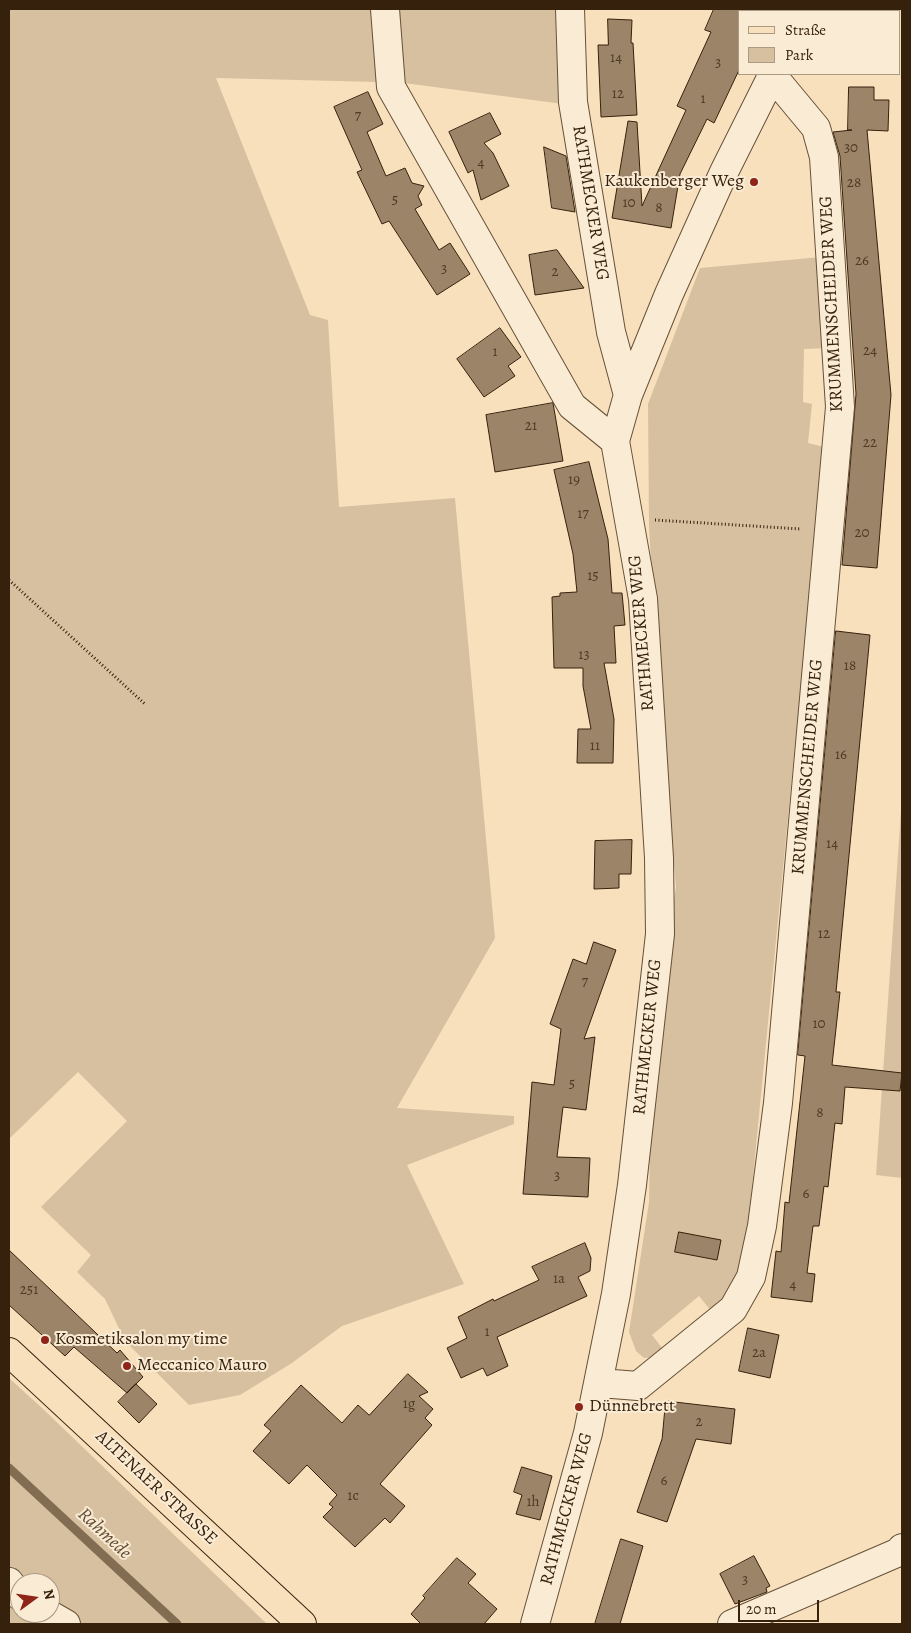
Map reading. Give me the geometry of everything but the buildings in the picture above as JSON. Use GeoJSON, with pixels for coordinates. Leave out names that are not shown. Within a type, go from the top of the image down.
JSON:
{"type":"FeatureCollection","features":[{"type":"Feature","properties":{"kind":"main road","name":"ALTENAER STRASSE"},"geometry":{"type":"LineString","coordinates":[[9,1352],[302,1624]]}},
{"type":"Feature","properties":{"kind":"street"},"geometry":{"type":"LineString","coordinates":[[385,9],[391,87],[572,406],[615,441]]}},
{"type":"Feature","properties":{"kind":"street","name":"RATHMECKER WEG"},"geometry":{"type":"LineString","coordinates":[[570,9],[573,102],[611,332],[628,395]]}},
{"type":"Feature","properties":{"kind":"street","name":"KRUMMENSCHEIDER WEG"},"geometry":{"type":"LineString","coordinates":[[615,441],[628,395],[673,285],[724,172],[772,75]]}},
{"type":"Feature","properties":{"kind":"street","name":"KRUMMENSCHEIDER WEG"},"geometry":{"type":"LineString","coordinates":[[600,1383],[638,1386],[733,1309],[751,1277],[762,1226],[778,1103],[840,407],[824,157],[816,128],[774,75]]}},
{"type":"Feature","properties":{"kind":"street","name":"RATHMECKER WEG"},"geometry":{"type":"LineString","coordinates":[[535,1624],[600,1383],[616,1294],[632,1185],[660,934],[659,858],[642,599],[630,518],[615,441]]}},
{"type":"Feature","properties":{"kind":"street"},"geometry":{"type":"LineString","coordinates":[[732,1624],[901,1552]]}},
{"type":"Feature","properties":{"kind":"path"},"geometry":{"type":"LineString","coordinates":[[630,518],[829,531]]}},
{"type":"Feature","properties":{"kind":"path"},"geometry":{"type":"LineString","coordinates":[[9,580],[146,705]]}},
{"type":"Feature","properties":{"kind":"green space"},"geometry":{"type":"Polygon","coordinates":[[[9,9],[375,9],[378,82],[216,78],[310,315],[328,320],[339,507],[455,498],[495,938],[397,1108],[514,1116],[514,1124],[407,1165],[464,1284],[342,1326],[292,1363],[240,1395],[189,1405],[125,1341],[105,1299],[77,1272],[91,1255],[41,1207],[127,1121],[78,1072],[9,1139],[9,9]]]}},
{"type":"Feature","properties":{"kind":"green space"},"geometry":{"type":"Polygon","coordinates":[[[397,9],[559,9],[563,104],[404,83],[397,9]]]}},
{"type":"Feature","properties":{"kind":"green space"},"geometry":{"type":"Polygon","coordinates":[[[821,257],[827,348],[804,349],[803,402],[812,404],[808,443],[824,447],[749,1218],[739,1268],[729,1295],[712,1312],[699,1296],[652,1335],[666,1353],[656,1357],[644,1358],[636,1351],[629,1332],[649,1202],[652,1032],[676,887],[658,684],[649,526],[648,404],[700,268],[821,257]]]}},
{"type":"Feature","properties":{"kind":"green space"},"geometry":{"type":"Polygon","coordinates":[[[902,796],[902,1178],[876,1175],[902,796]]]}},
{"type":"Feature","properties":{"kind":"green space"},"geometry":{"type":"Polygon","coordinates":[[[9,1378],[42,1408],[267,1624],[9,1624],[9,1378]]]}},
{"type":"Feature","properties":{"kind":"waterway","name":"Rahmede"},"geometry":{"type":"LineString","coordinates":[[9,1468],[177,1624]]}},
{"type":"Feature","properties":{"kind":"place","name":"Kaukenberger Weg"},"geometry":{"type":"Point","coordinates":[754,182]}},
{"type":"Feature","properties":{"kind":"place","name":"Kosmetiksalon my time"},"geometry":{"type":"Point","coordinates":[45,1340]}},
{"type":"Feature","properties":{"kind":"place","name":"Meccanico Mauro"},"geometry":{"type":"Point","coordinates":[127,1366]}},
{"type":"Feature","properties":{"kind":"place","name":"Dünnebrett"},"geometry":{"type":"Point","coordinates":[579,1407]}}]}
